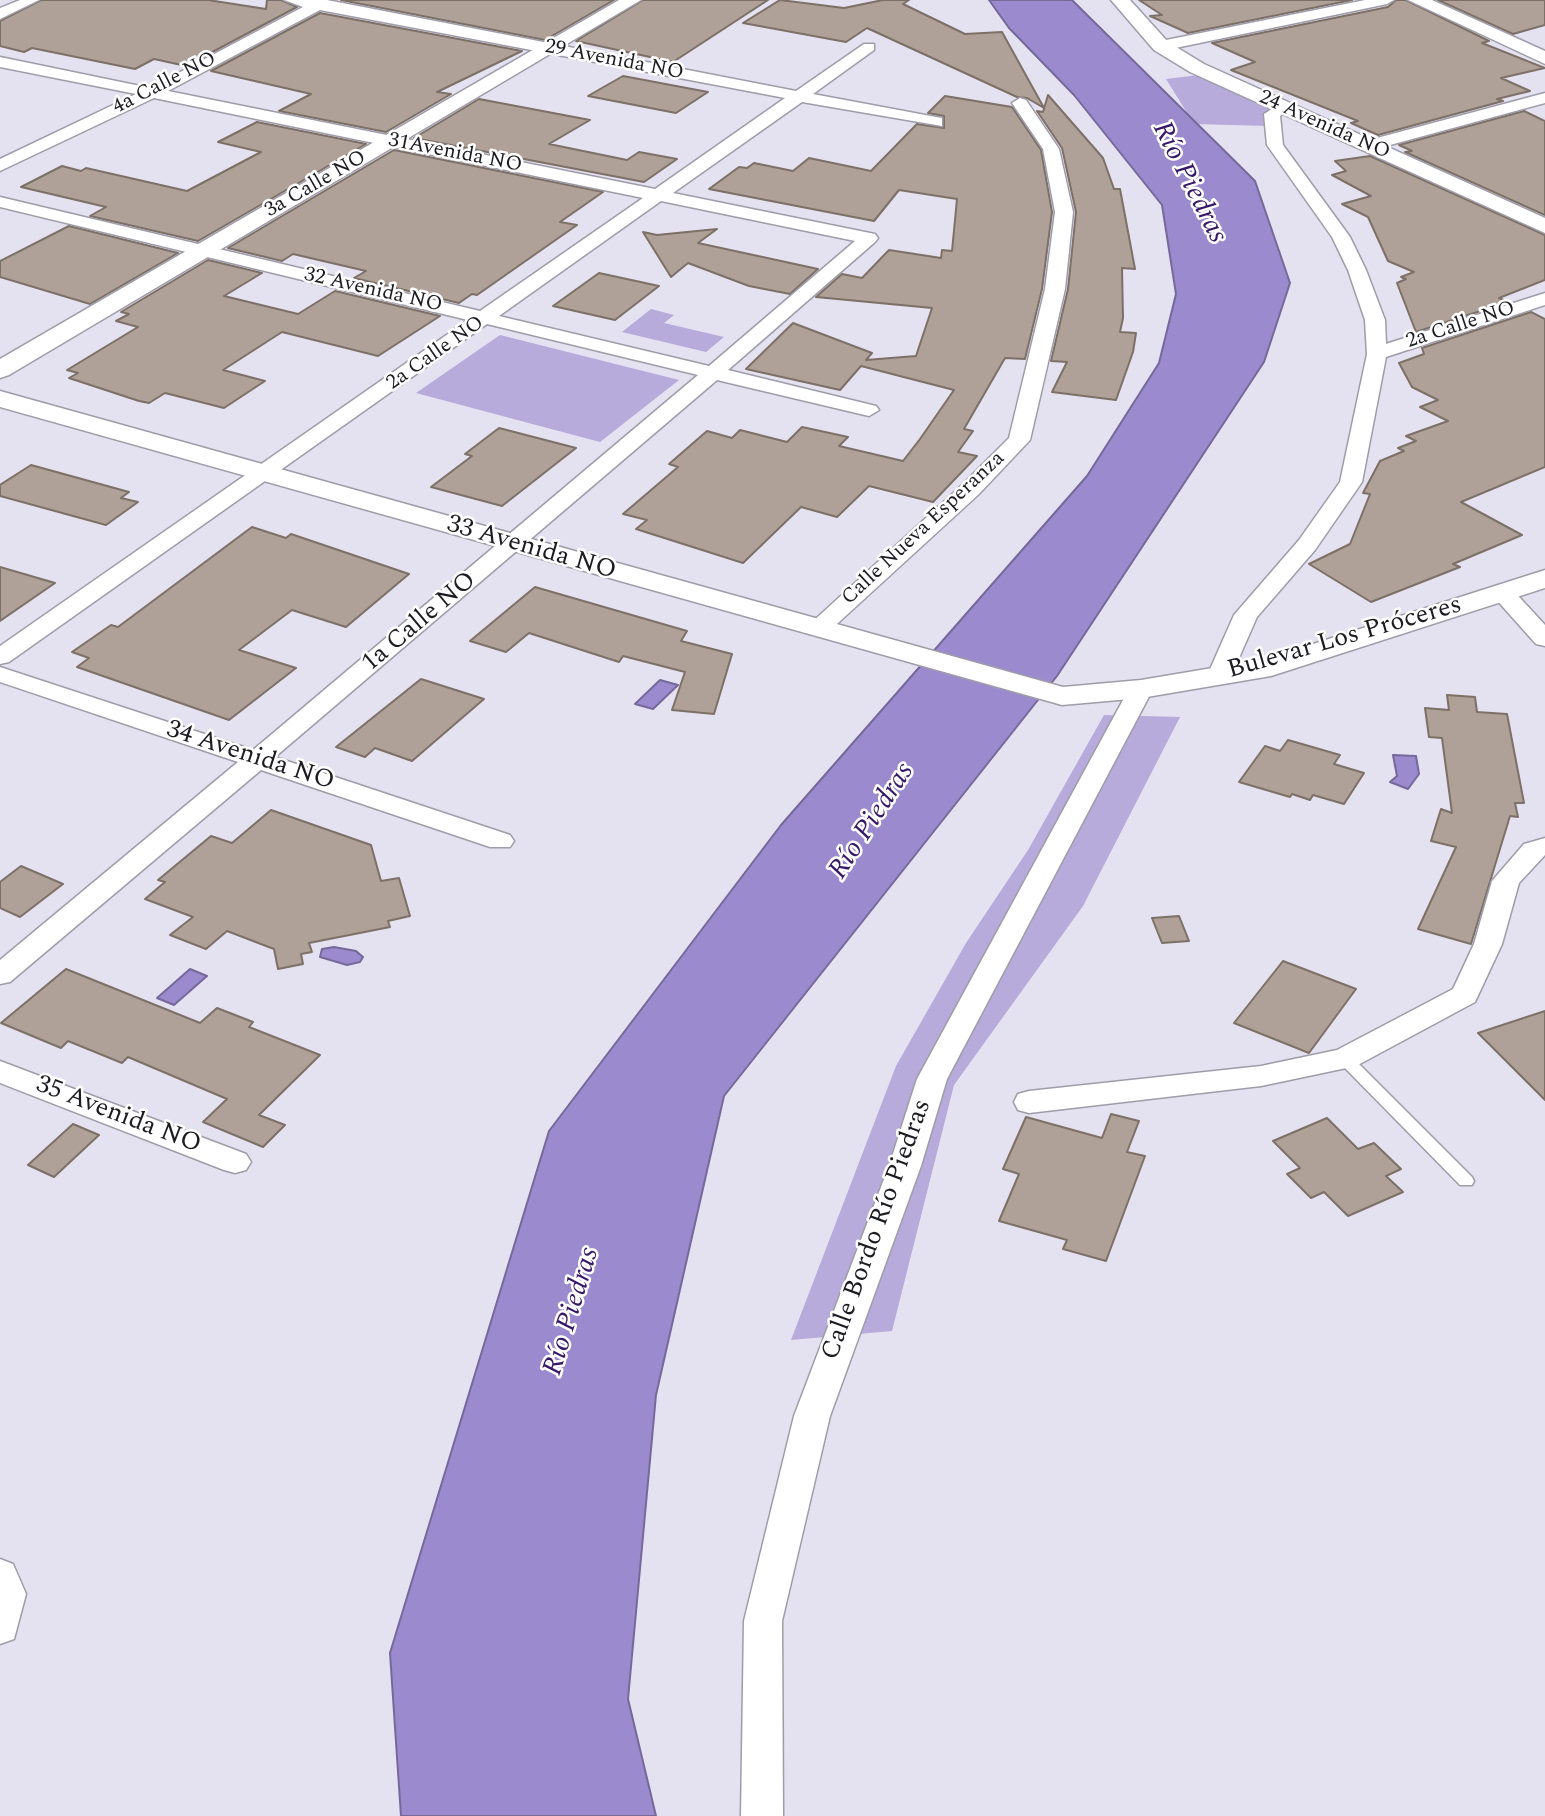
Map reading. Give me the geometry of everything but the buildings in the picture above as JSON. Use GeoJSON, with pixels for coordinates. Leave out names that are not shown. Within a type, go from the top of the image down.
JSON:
{"type":"FeatureCollection","features":[{"type":"Feature","properties":{"kind":"street"},"geometry":{"type":"LineString","coordinates":[[0,14],[32,0]]}},
{"type":"Feature","properties":{"kind":"street","name":"29 Avenida NO"},"geometry":{"type":"LineString","coordinates":[[291,0],[324,3],[936,122]]}},
{"type":"Feature","properties":{"kind":"street","name":"3a Calle NO"},"geometry":{"type":"LineString","coordinates":[[0,370],[632,0]]}},
{"type":"Feature","properties":{"kind":"street","name":"24 Avenida NO"},"geometry":{"type":"LineString","coordinates":[[1120,0],[1161,46],[1197,68],[1545,226]]}},
{"type":"Feature","properties":{"kind":"street"},"geometry":{"type":"LineString","coordinates":[[1161,46],[1387,0]]}},
{"type":"Feature","properties":{"kind":"street"},"geometry":{"type":"LineString","coordinates":[[1417,0],[1545,58]]}},
{"type":"Feature","properties":{"kind":"street","name":"4a Calle NO"},"geometry":{"type":"LineString","coordinates":[[0,166],[152,93],[324,3]]}},
{"type":"Feature","properties":{"kind":"street","name":"2a Calle NO"},"geometry":{"type":"LineString","coordinates":[[0,657],[869,47]]}},
{"type":"Feature","properties":{"kind":"street","name":"31Avenida NO"},"geometry":{"type":"LineString","coordinates":[[0,62],[869,238]]}},
{"type":"Feature","properties":{"kind":"street"},"geometry":{"type":"LineString","coordinates":[[1368,146],[1545,98]]}},
{"type":"Feature","properties":{"kind":"street","name":"Calle Nueva Esperanza"},"geometry":{"type":"LineString","coordinates":[[818,629],[971,489],[1019,440],[1055,289],[1064,212],[1051,149],[1020,103]]}},
{"type":"Feature","properties":{"kind":"street"},"geometry":{"type":"LineString","coordinates":[[1219,676],[1246,615],[1307,545],[1351,482],[1377,354],[1375,320],[1346,248],[1316,200],[1275,145],[1272,114],[1283,107]]}},
{"type":"Feature","properties":{"kind":"street","name":"32 Avenida NO"},"geometry":{"type":"LineString","coordinates":[[0,202],[869,410]]}},
{"type":"Feature","properties":{"kind":"street","name":"1a Calle NO"},"geometry":{"type":"LineString","coordinates":[[0,975],[514,544],[869,238]]}},
{"type":"Feature","properties":{"kind":"street","name":"2a Calle NO"},"geometry":{"type":"LineString","coordinates":[[1377,354],[1545,299]]}},
{"type":"Feature","properties":{"kind":"street","name":"33 Avenida NO"},"geometry":{"type":"LineString","coordinates":[[0,399],[911,656],[1062,696]]}},
{"type":"Feature","properties":{"kind":"street","name":"Bulevar Los Próceres"},"geometry":{"type":"LineString","coordinates":[[1502,592],[1545,572]]}},
{"type":"Feature","properties":{"kind":"street","name":"Bulevar Los Próceres"},"geometry":{"type":"LineString","coordinates":[[1062,696],[1141,690],[1271,667],[1545,579]]}},
{"type":"Feature","properties":{"kind":"street"},"geometry":{"type":"LineString","coordinates":[[1502,592],[1545,639]]}},
{"type":"Feature","properties":{"kind":"street","name":"34 Avenida NO"},"geometry":{"type":"LineString","coordinates":[[0,674],[500,841]]}},
{"type":"Feature","properties":{"kind":"street","name":"Calle Bordo Río Piedras"},"geometry":{"type":"LineString","coordinates":[[762,1816],[763,1621],[812,1416],[905,1166],[932,1079],[1043,867],[1141,690]]}},
{"type":"Feature","properties":{"kind":"street"},"geometry":{"type":"LineString","coordinates":[[1029,1102],[1261,1076],[1345,1059],[1465,995],[1488,944],[1506,881],[1534,850],[1545,846]]}},
{"type":"Feature","properties":{"kind":"street","name":"35 Avenida NO"},"geometry":{"type":"LineString","coordinates":[[0,1071],[235,1162]]}},
{"type":"Feature","properties":{"kind":"street"},"geometry":{"type":"LineString","coordinates":[[0,1574],[7,1594],[0,1627]]}},
{"type":"Feature","properties":{"kind":"lane"},"geometry":{"type":"LineString","coordinates":[[1345,1059],[1466,1181]]}},
{"type":"Feature","properties":{"kind":"shaded area"},"geometry":{"type":"Polygon","coordinates":[[[1199,75],[1271,109],[1269,126],[1194,124],[1166,79],[1199,75]]]}},
{"type":"Feature","properties":{"kind":"shaded area"},"geometry":{"type":"Polygon","coordinates":[[[651,309],[674,315],[664,323],[724,337],[706,352],[622,332],[651,309]]]}},
{"type":"Feature","properties":{"kind":"shaded area"},"geometry":{"type":"Polygon","coordinates":[[[500,335],[679,380],[600,442],[416,393],[500,335]]]}},
{"type":"Feature","properties":{"kind":"shaded area"},"geometry":{"type":"Polygon","coordinates":[[[1104,715],[1180,717],[1083,906],[954,1085],[892,1331],[791,1340],[896,1066],[966,943],[1028,850],[1104,715]]]}},
{"type":"Feature","properties":{"kind":"water","name":"Río Piedras"},"geometry":{"type":"Polygon","coordinates":[[[989,0],[1072,0],[1255,181],[1290,283],[1264,362],[1057,676],[724,1096],[656,1395],[628,1699],[656,1816],[401,1816],[390,1653],[549,1131],[781,825],[1087,476],[1159,363],[1176,294],[1162,205],[1074,95],[1009,28],[989,0]]]}},
{"type":"Feature","properties":{"kind":"water"},"geometry":{"type":"Polygon","coordinates":[[[660,680],[678,685],[653,709],[635,704],[660,680]]]}},
{"type":"Feature","properties":{"kind":"water"},"geometry":{"type":"Polygon","coordinates":[[[1393,755],[1416,756],[1419,774],[1408,789],[1390,782],[1397,776],[1393,755]]]}},
{"type":"Feature","properties":{"kind":"water"},"geometry":{"type":"Polygon","coordinates":[[[334,947],[356,951],[363,957],[360,962],[347,965],[320,957],[322,949],[334,947]]]}},
{"type":"Feature","properties":{"kind":"water"},"geometry":{"type":"Polygon","coordinates":[[[190,969],[207,976],[174,1005],[157,998],[190,969]]]}}]}
